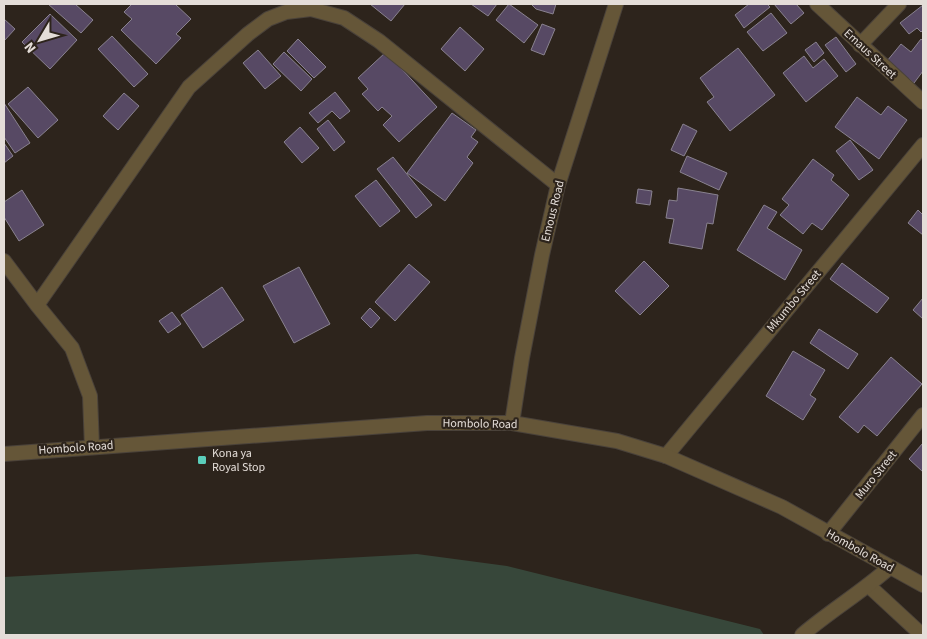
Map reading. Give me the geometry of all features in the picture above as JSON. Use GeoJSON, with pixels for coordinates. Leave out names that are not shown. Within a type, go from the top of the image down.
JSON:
{"type":"FeatureCollection","features":[{"type":"Feature","properties":{"kind":"street","name":"Emous Road"},"geometry":{"type":"LineString","coordinates":[[512,423],[522,358],[558,185],[616,4]]}},
{"type":"Feature","properties":{"kind":"street","name":"Emaus Street"},"geometry":{"type":"LineString","coordinates":[[816,4],[923,102]]}},
{"type":"Feature","properties":{"kind":"street"},"geometry":{"type":"LineString","coordinates":[[860,45],[899,4]]}},
{"type":"Feature","properties":{"kind":"street"},"geometry":{"type":"LineString","coordinates":[[36,306],[189,87],[248,34],[268,19],[286,12],[310,9],[344,18],[379,41],[558,185]]}},
{"type":"Feature","properties":{"kind":"street","name":"Mkumbo Street"},"geometry":{"type":"LineString","coordinates":[[666,456],[923,145]]}},
{"type":"Feature","properties":{"kind":"street"},"geometry":{"type":"LineString","coordinates":[[4,261],[36,306],[72,348],[90,396],[92,447]]}},
{"type":"Feature","properties":{"kind":"street","name":"Muro Street"},"geometry":{"type":"LineString","coordinates":[[828,534],[923,415]]}},
{"type":"Feature","properties":{"kind":"street","name":"Hombolo Road"},"geometry":{"type":"LineString","coordinates":[[4,454],[427,423],[512,423],[617,441],[666,456],[782,507],[923,586]]}},
{"type":"Feature","properties":{"kind":"street"},"geometry":{"type":"LineString","coordinates":[[802,635],[814,624],[869,586],[890,567]]}},
{"type":"Feature","properties":{"kind":"street"},"geometry":{"type":"LineString","coordinates":[[869,586],[922,635]]}},
{"type":"Feature","properties":{"kind":"green space"},"geometry":{"type":"Polygon","coordinates":[[[417,554],[507,566],[760,629],[764,635],[4,635],[4,577],[417,554]]]}},
{"type":"Feature","properties":{"kind":"building"},"geometry":{"type":"Polygon","coordinates":[[[48,4],[75,4],[93,20],[81,33],[48,4]]]}},
{"type":"Feature","properties":{"kind":"building"},"geometry":{"type":"Polygon","coordinates":[[[132,4],[175,4],[191,19],[176,34],[181,38],[156,64],[121,30],[132,19],[124,12],[132,4]]]}},
{"type":"Feature","properties":{"kind":"building"},"geometry":{"type":"Polygon","coordinates":[[[370,4],[405,4],[391,21],[370,4]]]}},
{"type":"Feature","properties":{"kind":"building"},"geometry":{"type":"Polygon","coordinates":[[[471,4],[497,4],[488,16],[471,4]]]}},
{"type":"Feature","properties":{"kind":"building"},"geometry":{"type":"Polygon","coordinates":[[[509,4],[538,25],[524,43],[496,20],[509,4]]]}},
{"type":"Feature","properties":{"kind":"building"},"geometry":{"type":"Polygon","coordinates":[[[531,4],[556,4],[553,14],[536,9],[531,4]]]}},
{"type":"Feature","properties":{"kind":"building"},"geometry":{"type":"Polygon","coordinates":[[[749,4],[767,4],[770,7],[744,28],[735,15],[749,4]]]}},
{"type":"Feature","properties":{"kind":"building"},"geometry":{"type":"Polygon","coordinates":[[[774,4],[796,4],[804,13],[791,24],[774,4]]]}},
{"type":"Feature","properties":{"kind":"building"},"geometry":{"type":"Polygon","coordinates":[[[923,5],[923,30],[921,32],[917,28],[909,34],[900,23],[923,5]]]}},
{"type":"Feature","properties":{"kind":"building"},"geometry":{"type":"Polygon","coordinates":[[[771,13],[787,33],[763,51],[747,32],[771,13]]]}},
{"type":"Feature","properties":{"kind":"building"},"geometry":{"type":"Polygon","coordinates":[[[50,14],[77,40],[50,69],[22,42],[50,14]]]}},
{"type":"Feature","properties":{"kind":"building"},"geometry":{"type":"Polygon","coordinates":[[[4,19],[15,29],[4,41],[4,19]]]}},
{"type":"Feature","properties":{"kind":"building"},"geometry":{"type":"Polygon","coordinates":[[[542,24],[555,29],[544,55],[531,50],[542,24]]]}},
{"type":"Feature","properties":{"kind":"building"},"geometry":{"type":"Polygon","coordinates":[[[460,27],[484,49],[465,71],[441,49],[460,27]]]}},
{"type":"Feature","properties":{"kind":"building"},"geometry":{"type":"Polygon","coordinates":[[[112,36],[148,74],[134,87],[98,49],[112,36]]]}},
{"type":"Feature","properties":{"kind":"building"},"geometry":{"type":"Polygon","coordinates":[[[836,37],[856,64],[846,72],[825,45],[836,37]]]}},
{"type":"Feature","properties":{"kind":"building"},"geometry":{"type":"Polygon","coordinates":[[[298,39],[326,67],[314,78],[287,51],[298,39]]]}},
{"type":"Feature","properties":{"kind":"building"},"geometry":{"type":"Polygon","coordinates":[[[921,39],[923,41],[923,71],[914,83],[887,61],[901,44],[911,52],[921,39]]]}},
{"type":"Feature","properties":{"kind":"building"},"geometry":{"type":"Polygon","coordinates":[[[816,42],[824,53],[814,62],[805,50],[816,42]]]}},
{"type":"Feature","properties":{"kind":"building"},"geometry":{"type":"Polygon","coordinates":[[[738,48],[775,95],[730,131],[707,102],[714,97],[700,78],[738,48]]]}},
{"type":"Feature","properties":{"kind":"building"},"geometry":{"type":"Polygon","coordinates":[[[258,50],[281,76],[265,89],[243,63],[258,50]]]}},
{"type":"Feature","properties":{"kind":"building"},"geometry":{"type":"Polygon","coordinates":[[[284,52],[312,79],[301,91],[273,64],[284,52]]]}},
{"type":"Feature","properties":{"kind":"building"},"geometry":{"type":"Polygon","coordinates":[[[386,52],[437,107],[399,142],[383,125],[392,116],[382,107],[378,111],[362,94],[368,89],[358,78],[386,52]]]}},
{"type":"Feature","properties":{"kind":"building"},"geometry":{"type":"Polygon","coordinates":[[[804,56],[813,68],[824,59],[838,76],[806,102],[783,73],[804,56]]]}},
{"type":"Feature","properties":{"kind":"building"},"geometry":{"type":"Polygon","coordinates":[[[28,87],[58,120],[38,138],[8,104],[28,87]]]}},
{"type":"Feature","properties":{"kind":"building"},"geometry":{"type":"Polygon","coordinates":[[[335,92],[350,111],[340,119],[332,111],[318,123],[309,113],[335,92]]]}},
{"type":"Feature","properties":{"kind":"building"},"geometry":{"type":"Polygon","coordinates":[[[124,93],[139,106],[118,130],[103,116],[124,93]]]}},
{"type":"Feature","properties":{"kind":"building"},"geometry":{"type":"Polygon","coordinates":[[[857,97],[881,115],[888,106],[907,120],[879,159],[835,127],[857,97]]]}},
{"type":"Feature","properties":{"kind":"building"},"geometry":{"type":"Polygon","coordinates":[[[4,103],[30,143],[15,153],[4,137],[4,103]]]}},
{"type":"Feature","properties":{"kind":"building"},"geometry":{"type":"Polygon","coordinates":[[[452,113],[476,130],[471,137],[478,142],[467,157],[473,163],[445,201],[407,173],[452,113]]]}},
{"type":"Feature","properties":{"kind":"building"},"geometry":{"type":"Polygon","coordinates":[[[328,120],[345,142],[334,151],[317,129],[328,120]]]}},
{"type":"Feature","properties":{"kind":"building"},"geometry":{"type":"Polygon","coordinates":[[[683,124],[697,131],[684,156],[671,150],[683,124]]]}},
{"type":"Feature","properties":{"kind":"building"},"geometry":{"type":"Polygon","coordinates":[[[300,127],[319,148],[302,163],[284,142],[300,127]]]}},
{"type":"Feature","properties":{"kind":"building"},"geometry":{"type":"Polygon","coordinates":[[[850,140],[873,170],[859,180],[836,151],[850,140]]]}},
{"type":"Feature","properties":{"kind":"building"},"geometry":{"type":"Polygon","coordinates":[[[4,143],[13,156],[4,163],[4,143]]]}},
{"type":"Feature","properties":{"kind":"building"},"geometry":{"type":"Polygon","coordinates":[[[687,156],[727,173],[719,190],[680,172],[687,156]]]}},
{"type":"Feature","properties":{"kind":"building"},"geometry":{"type":"Polygon","coordinates":[[[393,157],[432,205],[416,218],[377,169],[393,157]]]}},
{"type":"Feature","properties":{"kind":"building"},"geometry":{"type":"Polygon","coordinates":[[[813,159],[834,175],[831,180],[849,195],[822,230],[812,223],[803,234],[780,215],[789,205],[782,199],[813,159]]]}},
{"type":"Feature","properties":{"kind":"building"},"geometry":{"type":"Polygon","coordinates":[[[376,180],[400,211],[380,227],[355,196],[376,180]]]}},
{"type":"Feature","properties":{"kind":"building"},"geometry":{"type":"Polygon","coordinates":[[[678,188],[718,195],[713,224],[707,223],[702,249],[669,243],[674,219],[666,218],[669,200],[677,201],[678,188]]]}},
{"type":"Feature","properties":{"kind":"building"},"geometry":{"type":"Polygon","coordinates":[[[638,189],[652,191],[650,205],[636,203],[638,189]]]}},
{"type":"Feature","properties":{"kind":"building"},"geometry":{"type":"Polygon","coordinates":[[[22,190],[44,225],[19,241],[4,217],[4,202],[22,190]]]}},
{"type":"Feature","properties":{"kind":"building"},"geometry":{"type":"Polygon","coordinates":[[[764,205],[777,212],[767,228],[802,250],[785,280],[737,250],[764,205]]]}},
{"type":"Feature","properties":{"kind":"building"},"geometry":{"type":"Polygon","coordinates":[[[918,210],[923,215],[923,235],[908,223],[918,210]]]}},
{"type":"Feature","properties":{"kind":"building"},"geometry":{"type":"Polygon","coordinates":[[[644,261],[669,286],[640,315],[615,291],[644,261]]]}},
{"type":"Feature","properties":{"kind":"building"},"geometry":{"type":"Polygon","coordinates":[[[842,263],[889,298],[877,313],[830,279],[842,263]]]}},
{"type":"Feature","properties":{"kind":"building"},"geometry":{"type":"Polygon","coordinates":[[[409,264],[430,282],[395,321],[375,302],[409,264]]]}},
{"type":"Feature","properties":{"kind":"building"},"geometry":{"type":"Polygon","coordinates":[[[299,267],[330,324],[294,343],[263,286],[299,267]]]}},
{"type":"Feature","properties":{"kind":"building"},"geometry":{"type":"Polygon","coordinates":[[[222,287],[244,320],[203,348],[181,315],[222,287]]]}},
{"type":"Feature","properties":{"kind":"building"},"geometry":{"type":"Polygon","coordinates":[[[923,298],[923,319],[913,310],[923,298]]]}},
{"type":"Feature","properties":{"kind":"building"},"geometry":{"type":"Polygon","coordinates":[[[370,308],[380,318],[371,328],[361,318],[370,308]]]}},
{"type":"Feature","properties":{"kind":"building"},"geometry":{"type":"Polygon","coordinates":[[[172,312],[181,324],[168,333],[159,321],[172,312]]]}},
{"type":"Feature","properties":{"kind":"building"},"geometry":{"type":"Polygon","coordinates":[[[819,329],[858,354],[848,369],[810,343],[819,329]]]}},
{"type":"Feature","properties":{"kind":"building"},"geometry":{"type":"Polygon","coordinates":[[[793,351],[825,370],[810,395],[816,399],[803,420],[766,396],[793,351]]]}},
{"type":"Feature","properties":{"kind":"building"},"geometry":{"type":"Polygon","coordinates":[[[891,357],[922,384],[877,436],[864,425],[858,433],[839,417],[891,357]]]}},
{"type":"Feature","properties":{"kind":"building"},"geometry":{"type":"Polygon","coordinates":[[[923,443],[923,472],[909,459],[923,443]]]}},
{"type":"Feature","properties":{"kind":"place","name":"Kona ya Royal Stop"},"geometry":{"type":"Point","coordinates":[202,460]}}]}
